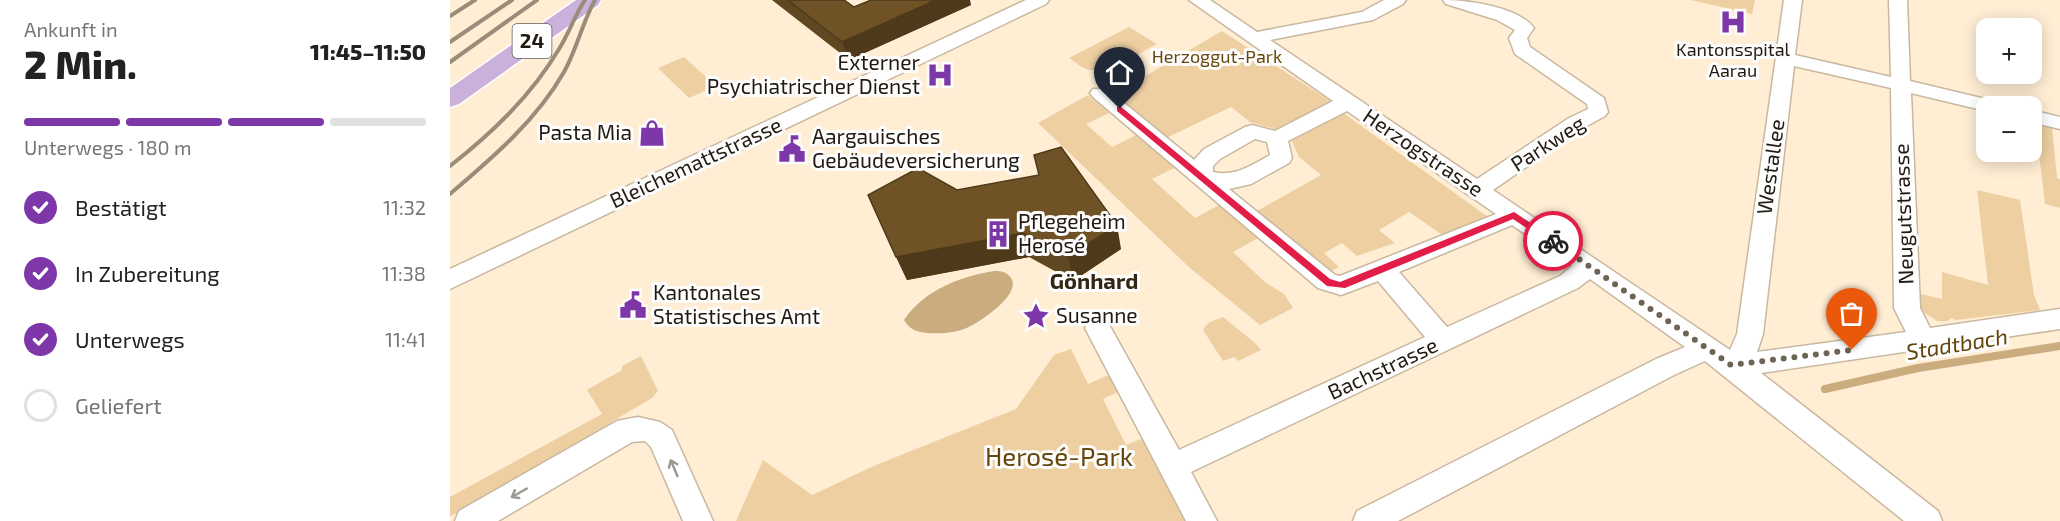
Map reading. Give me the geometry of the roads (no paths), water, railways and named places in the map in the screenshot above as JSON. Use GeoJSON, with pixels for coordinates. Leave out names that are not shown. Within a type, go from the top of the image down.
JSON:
{"type":"FeatureCollection","features":[{"type":"Feature","properties":{"kind":"main road","name":"24"},"geometry":{"type":"LineString","coordinates":[[450,99],[590,0]]}},
{"type":"Feature","properties":{"kind":"street","name":"Bleichemattstrasse"},"geometry":{"type":"LineString","coordinates":[[450,280],[1040,0]]}},
{"type":"Feature","properties":{"kind":"street","name":"Herzogstrasse"},"geometry":{"type":"LineString","coordinates":[[1198,0],[1731,365],[1927,521]]}},
{"type":"Feature","properties":{"kind":"street"},"geometry":{"type":"LineString","coordinates":[[1254,38],[1367,16],[1397,0]]}},
{"type":"Feature","properties":{"kind":"street","name":"Parkweg"},"geometry":{"type":"LineString","coordinates":[[1452,0],[1503,16],[1525,28],[1518,38],[1522,50],[1597,102],[1598,112],[1576,123],[1477,190]]}},
{"type":"Feature","properties":{"kind":"street","name":"Westallee"},"geometry":{"type":"LineString","coordinates":[[1731,365],[1744,353],[1750,334],[1793,0]]}},
{"type":"Feature","properties":{"kind":"street","name":"Neugutstrasse"},"geometry":{"type":"LineString","coordinates":[[1898,0],[1907,308],[1923,339]]}},
{"type":"Feature","properties":{"kind":"street"},"geometry":{"type":"LineString","coordinates":[[1786,58],[1976,103]]}},
{"type":"Feature","properties":{"kind":"street"},"geometry":{"type":"LineString","coordinates":[[1100,93],[1327,282],[1341,286],[1514,215]]}},
{"type":"Feature","properties":{"kind":"street"},"geometry":{"type":"LineString","coordinates":[[1202,177],[1202,165],[1212,154],[1252,132],[1277,138],[1348,102]]}},
{"type":"Feature","properties":{"kind":"street"},"geometry":{"type":"LineString","coordinates":[[2042,119],[2060,123]]}},
{"type":"Feature","properties":{"kind":"street"},"geometry":{"type":"LineString","coordinates":[[1202,177],[1225,182],[1243,179],[1281,158],[1277,138]]}},
{"type":"Feature","properties":{"kind":"street","name":"Bachstrasse"},"geometry":{"type":"LineString","coordinates":[[1173,467],[1569,282],[1589,266]]}},
{"type":"Feature","properties":{"kind":"street"},"geometry":{"type":"LineString","coordinates":[[1383,270],[1443,340]]}},
{"type":"Feature","properties":{"kind":"street"},"geometry":{"type":"LineString","coordinates":[[1731,365],[1782,361],[2060,319]]}},
{"type":"Feature","properties":{"kind":"street"},"geometry":{"type":"LineString","coordinates":[[1098,328],[1202,521]]}},
{"type":"Feature","properties":{"kind":"street"},"geometry":{"type":"LineString","coordinates":[[1368,521],[1665,367],[1706,349]]}},
{"type":"Feature","properties":{"kind":"street"},"geometry":{"type":"LineString","coordinates":[[470,521],[627,430],[644,428],[654,430],[662,439],[698,521]]}},
{"type":"Feature","properties":{"kind":"waterway","name":"Stadtbach"},"geometry":{"type":"LineString","coordinates":[[1825,389],[1918,368],[2060,346]]}},
{"type":"Feature","properties":{"kind":"railway"},"geometry":{"type":"LineString","coordinates":[[450,16],[475,0]]}},
{"type":"Feature","properties":{"kind":"railway"},"geometry":{"type":"LineString","coordinates":[[450,42],[512,0]]}},
{"type":"Feature","properties":{"kind":"railway"},"geometry":{"type":"LineString","coordinates":[[450,62],[537,0]]}},
{"type":"Feature","properties":{"kind":"railway"},"geometry":{"type":"LineString","coordinates":[[450,166],[481,140],[524,98],[559,49],[585,0]]}},
{"type":"Feature","properties":{"kind":"railway"},"geometry":{"type":"LineString","coordinates":[[450,194],[527,123],[553,90],[569,63],[595,0]]}},
{"type":"Feature","properties":{"kind":"place","name":"Kantonsspital Aarau"},"geometry":{"type":"Point","coordinates":[1733,22]}},
{"type":"Feature","properties":{"kind":"place","name":"Externer Psychiatrischer Dienst"},"geometry":{"type":"Point","coordinates":[940,75]}},
{"type":"Feature","properties":{"kind":"place","name":"Pasta Mia"},"geometry":{"type":"Point","coordinates":[652,133]}},
{"type":"Feature","properties":{"kind":"place","name":"Aargauisches Gebäudeversicherung"},"geometry":{"type":"Point","coordinates":[792,149]}},
{"type":"Feature","properties":{"kind":"place","name":"Pflegeheim Herosé"},"geometry":{"type":"Point","coordinates":[998,234]}},
{"type":"Feature","properties":{"kind":"place","name":"Kantonales Statistisches Amt"},"geometry":{"type":"Point","coordinates":[633,305]}},
{"type":"Feature","properties":{"kind":"place","name":"Susanne"},"geometry":{"type":"Point","coordinates":[1036,316]}},
{"type":"Feature","properties":{"kind":"district","name":"Gönhard"},"geometry":{"type":"Point","coordinates":[1094,281]}},
{"type":"Feature","properties":{"kind":"park label","name":"Herzoggut-Park"},"geometry":{"type":"Point","coordinates":[1217,57]}},
{"type":"Feature","properties":{"kind":"park label","name":"Herosé-Park"},"geometry":{"type":"Point","coordinates":[1059,457]}}]}
